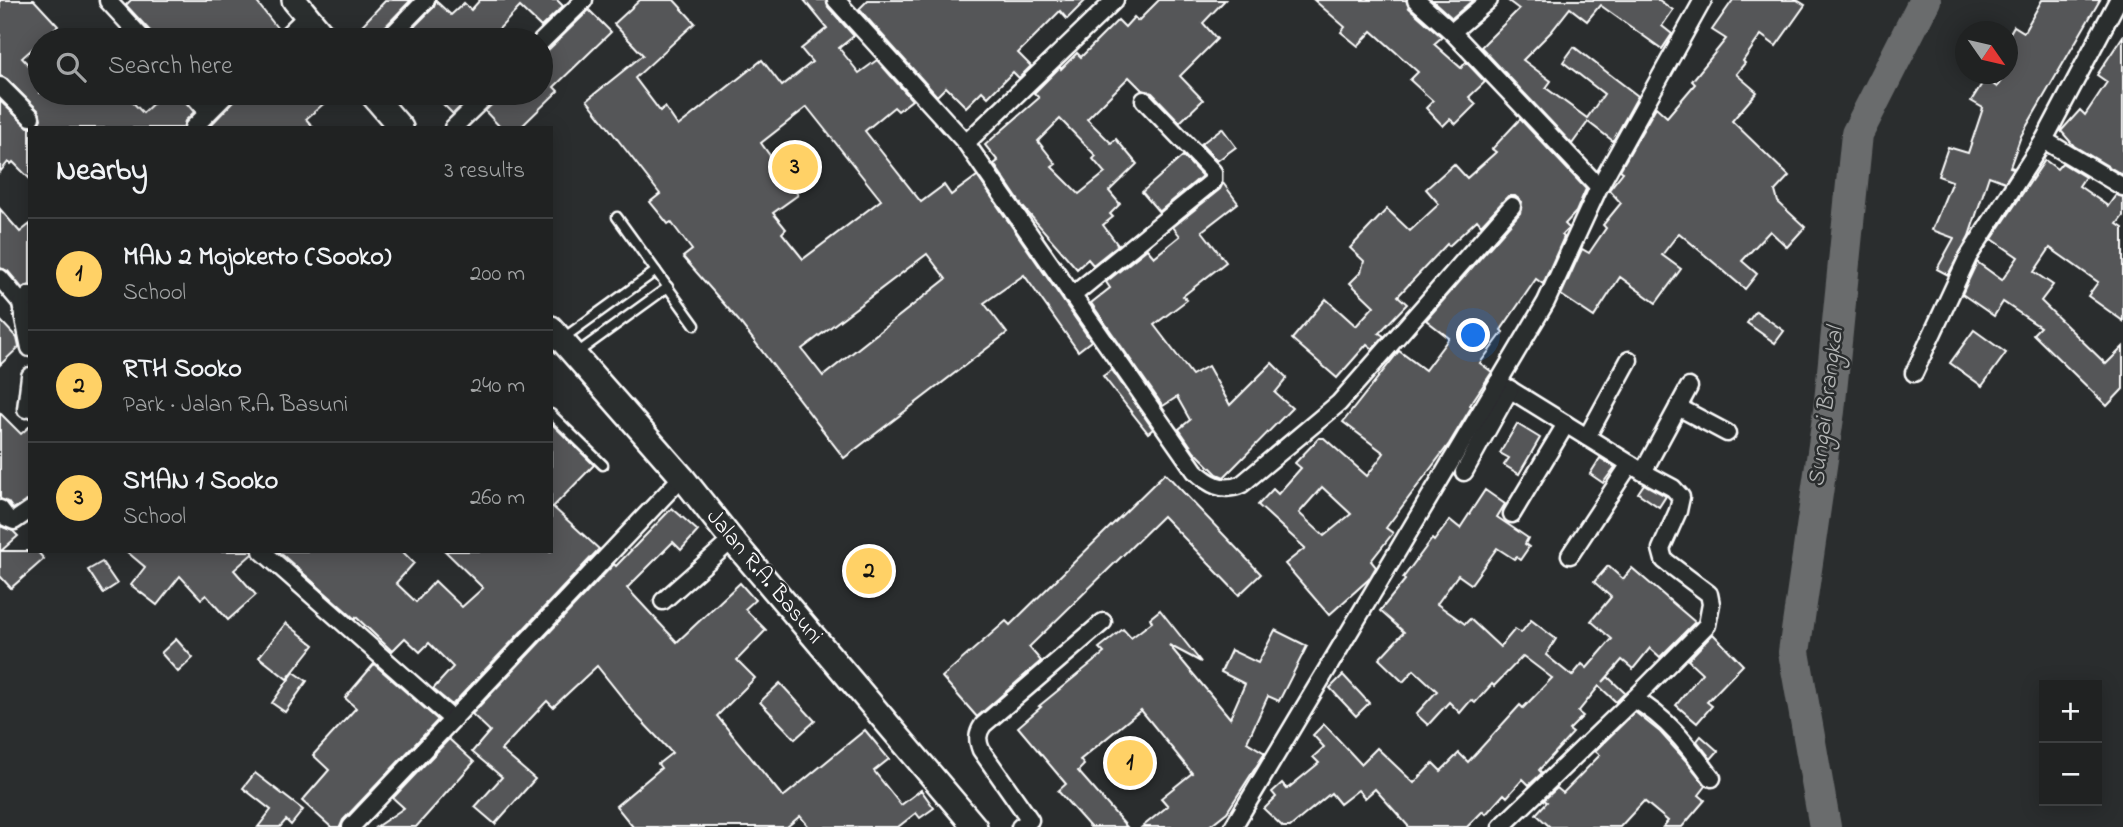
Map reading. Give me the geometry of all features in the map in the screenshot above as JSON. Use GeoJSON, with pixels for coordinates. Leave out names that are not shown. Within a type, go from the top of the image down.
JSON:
{"type":"FeatureCollection","features":[{"type":"Feature","properties":{"kind":"main road"},"geometry":{"type":"LineString","coordinates":[[300,8],[317,28]]}},
{"type":"Feature","properties":{"kind":"main road"},"geometry":{"type":"LineString","coordinates":[[381,105],[399,126]]}},
{"type":"Feature","properties":{"kind":"main road","name":"Jalan R.A. Basuni"},"geometry":{"type":"LineString","coordinates":[[562,341],[682,477],[732,540],[975,827]]}},
{"type":"Feature","properties":{"kind":"street"},"geometry":{"type":"LineString","coordinates":[[399,28],[426,0]]}},
{"type":"Feature","properties":{"kind":"street"},"geometry":{"type":"LineString","coordinates":[[553,30],[584,0]]}},
{"type":"Feature","properties":{"kind":"street"},"geometry":{"type":"LineString","coordinates":[[837,0],[966,143],[1195,471],[1213,485],[1234,488],[1242,484],[1339,403],[1512,205]]}},
{"type":"Feature","properties":{"kind":"street"},"geometry":{"type":"LineString","coordinates":[[966,143],[1115,0]]}},
{"type":"Feature","properties":{"kind":"street"},"geometry":{"type":"LineString","coordinates":[[1416,0],[1452,32],[1599,187]]}},
{"type":"Feature","properties":{"kind":"street"},"geometry":{"type":"LineString","coordinates":[[1452,32],[1489,0]]}},
{"type":"Feature","properties":{"kind":"street"},"geometry":{"type":"LineString","coordinates":[[1464,472],[1599,187],[1703,0]]}},
{"type":"Feature","properties":{"kind":"street"},"geometry":{"type":"LineString","coordinates":[[1914,373],[1968,257],[2043,140],[2118,0]]}},
{"type":"Feature","properties":{"kind":"street"},"geometry":{"type":"LineString","coordinates":[[108,1],[133,28]]}},
{"type":"Feature","properties":{"kind":"street"},"geometry":{"type":"LineString","coordinates":[[289,28],[300,8]]}},
{"type":"Feature","properties":{"kind":"street"},"geometry":{"type":"LineString","coordinates":[[0,86],[31,117]]}},
{"type":"Feature","properties":{"kind":"street"},"geometry":{"type":"LineString","coordinates":[[1072,296],[1213,181],[1213,172],[1144,100]]}},
{"type":"Feature","properties":{"kind":"street"},"geometry":{"type":"LineString","coordinates":[[202,105],[208,111]]}},
{"type":"Feature","properties":{"kind":"street"},"geometry":{"type":"LineString","coordinates":[[195,126],[215,105]]}},
{"type":"Feature","properties":{"kind":"street"},"geometry":{"type":"LineString","coordinates":[[455,126],[477,105]]}},
{"type":"Feature","properties":{"kind":"street"},"geometry":{"type":"LineString","coordinates":[[2043,140],[2123,187]]}},
{"type":"Feature","properties":{"kind":"street"},"geometry":{"type":"LineString","coordinates":[[0,278],[27,304]]}},
{"type":"Feature","properties":{"kind":"street"},"geometry":{"type":"LineString","coordinates":[[1587,437],[1629,360]]}},
{"type":"Feature","properties":{"kind":"street"},"geometry":{"type":"LineString","coordinates":[[1501,827],[1707,625],[1712,604],[1709,594],[1664,560],[1661,549],[1678,511],[1681,497],[1673,488],[1636,468],[1504,385]]}},
{"type":"Feature","properties":{"kind":"street"},"geometry":{"type":"LineString","coordinates":[[1233,827],[1504,385]]}},
{"type":"Feature","properties":{"kind":"street"},"geometry":{"type":"LineString","coordinates":[[1570,555],[1636,468],[1689,387]]}},
{"type":"Feature","properties":{"kind":"street"},"geometry":{"type":"LineString","coordinates":[[26,409],[28,392]]}},
{"type":"Feature","properties":{"kind":"street"},"geometry":{"type":"LineString","coordinates":[[1678,407],[1727,433]]}},
{"type":"Feature","properties":{"kind":"street"},"geometry":{"type":"LineString","coordinates":[[1512,514],[1566,424]]}},
{"type":"Feature","properties":{"kind":"street"},"geometry":{"type":"LineString","coordinates":[[351,827],[682,477]]}},
{"type":"Feature","properties":{"kind":"street"},"geometry":{"type":"LineString","coordinates":[[0,509],[14,521],[28,511]]}},
{"type":"Feature","properties":{"kind":"street"},"geometry":{"type":"LineString","coordinates":[[663,601],[732,540]]}},
{"type":"Feature","properties":{"kind":"street"},"geometry":{"type":"LineString","coordinates":[[264,553],[452,719]]}},
{"type":"Feature","properties":{"kind":"street"},"geometry":{"type":"LineString","coordinates":[[1029,825],[981,750],[977,741],[978,732],[1103,622]]}},
{"type":"Feature","properties":{"kind":"street"},"geometry":{"type":"LineString","coordinates":[[1634,699],[1650,708],[1674,729],[1712,778]]}},
{"type":"Feature","properties":{"kind":"lane"},"geometry":{"type":"LineString","coordinates":[[617,217],[695,325]]}},
{"type":"Feature","properties":{"kind":"lane"},"geometry":{"type":"LineString","coordinates":[[562,341],[656,271]]}},
{"type":"Feature","properties":{"kind":"lane"},"geometry":{"type":"LineString","coordinates":[[562,341],[668,287]]}},
{"type":"Feature","properties":{"kind":"lane"},"geometry":{"type":"LineString","coordinates":[[553,416],[603,465]]}},
{"type":"Feature","properties":{"kind":"building"},"geometry":{"type":"Polygon","coordinates":[[[0,0],[34,0],[58,26],[28,28],[28,53],[22,58],[28,64],[28,100],[7,79],[0,76],[0,0]]]}},
{"type":"Feature","properties":{"kind":"building"},"geometry":{"type":"Polygon","coordinates":[[[131,0],[255,0],[277,28],[147,28],[126,5],[131,0]]]}},
{"type":"Feature","properties":{"kind":"building"},"geometry":{"type":"Polygon","coordinates":[[[386,0],[411,0],[384,28],[359,28],[386,0]]]}},
{"type":"Feature","properties":{"kind":"building"},"geometry":{"type":"Polygon","coordinates":[[[480,0],[557,0],[563,6],[541,27],[520,7],[500,28],[413,28],[434,7],[436,1],[451,15],[464,3],[471,10],[480,0]]]}},
{"type":"Feature","properties":{"kind":"building"},"geometry":{"type":"Polygon","coordinates":[[[640,0],[674,0],[695,23],[635,78],[660,111],[665,107],[678,126],[762,60],[782,86],[812,62],[801,49],[827,28],[804,0],[826,0],[828,7],[854,36],[839,48],[859,73],[877,60],[912,100],[898,111],[894,107],[865,131],[921,202],[944,185],[951,195],[977,176],[1091,341],[1078,351],[1024,275],[984,303],[1007,333],[844,458],[738,320],[683,257],[692,250],[671,222],[668,224],[650,202],[660,194],[587,100],[643,55],[614,24],[640,0]],[[807,107],[761,143],[798,195],[773,213],[786,229],[782,233],[803,259],[881,200],[807,107]],[[927,254],[802,349],[823,376],[946,279],[927,254]]]}},
{"type":"Feature","properties":{"kind":"building"},"geometry":{"type":"Polygon","coordinates":[[[868,0],[1086,0],[1067,19],[1060,11],[1018,53],[1031,66],[1019,78],[1013,72],[988,97],[982,91],[966,107],[946,87],[937,96],[859,9],[868,0]]]}},
{"type":"Feature","properties":{"kind":"building"},"geometry":{"type":"Polygon","coordinates":[[[1159,0],[1225,0],[1203,23],[1217,39],[1180,76],[1203,100],[1180,122],[1152,93],[1142,90],[1129,77],[1087,119],[1111,143],[1116,139],[1137,164],[1109,191],[1120,204],[1110,214],[1113,217],[1103,225],[1118,245],[1093,265],[1088,259],[1077,269],[1023,207],[994,164],[998,161],[985,145],[1039,98],[1034,93],[1077,53],[1081,57],[1118,20],[1125,27],[1134,17],[1138,21],[1159,0]],[[1060,119],[1038,141],[1056,164],[1052,167],[1079,194],[1105,173],[1093,159],[1096,156],[1060,119]]]}},
{"type":"Feature","properties":{"kind":"building"},"geometry":{"type":"Polygon","coordinates":[[[1314,0],[1406,0],[1409,8],[1442,37],[1434,44],[1461,68],[1466,62],[1485,82],[1469,97],[1476,104],[1456,124],[1450,119],[1443,126],[1426,108],[1433,101],[1410,80],[1418,72],[1372,31],[1358,46],[1341,32],[1345,27],[1314,0]]]}},
{"type":"Feature","properties":{"kind":"building"},"geometry":{"type":"Polygon","coordinates":[[[1432,0],[1473,0],[1452,18],[1432,0]]]}},
{"type":"Feature","properties":{"kind":"building"},"geometry":{"type":"Polygon","coordinates":[[[1507,0],[1659,0],[1673,10],[1662,26],[1672,34],[1662,49],[1600,5],[1587,21],[1570,8],[1523,60],[1551,81],[1546,88],[1587,118],[1604,94],[1563,62],[1574,47],[1638,96],[1613,141],[1588,122],[1572,144],[1481,47],[1519,9],[1507,0]]]}},
{"type":"Feature","properties":{"kind":"building"},"geometry":{"type":"Polygon","coordinates":[[[1733,0],[1797,0],[1805,5],[1776,46],[1761,35],[1743,61],[1745,63],[1736,74],[1757,92],[1732,121],[1789,176],[1775,191],[1778,202],[1805,227],[1787,247],[1770,231],[1742,261],[1757,274],[1745,289],[1679,233],[1662,255],[1681,269],[1656,303],[1620,277],[1594,317],[1561,295],[1582,249],[1589,253],[1606,228],[1603,225],[1621,203],[1609,190],[1623,172],[1620,170],[1656,107],[1667,117],[1695,84],[1692,81],[1726,39],[1712,30],[1733,0]]]}},
{"type":"Feature","properties":{"kind":"building"},"geometry":{"type":"Polygon","coordinates":[[[2042,0],[2100,0],[2021,136],[2010,167],[2014,168],[2005,182],[1989,176],[1969,236],[1948,275],[1937,269],[1954,238],[1932,230],[1952,181],[1938,176],[1948,147],[1968,153],[1983,108],[1971,101],[1982,84],[1997,87],[1999,84],[2018,84],[2018,28],[2024,32],[2042,0]]]}},
{"type":"Feature","properties":{"kind":"building"},"geometry":{"type":"Polygon","coordinates":[[[589,10],[611,32],[554,87],[558,91],[553,96],[553,45],[589,10]]]}},
{"type":"Feature","properties":{"kind":"building"},"geometry":{"type":"Polygon","coordinates":[[[2123,36],[2123,175],[2074,146],[2061,131],[2080,110],[2085,115],[2107,82],[2097,75],[2123,36]]]}},
{"type":"Feature","properties":{"kind":"building"},"geometry":{"type":"Polygon","coordinates":[[[0,101],[28,127],[28,177],[13,162],[8,162],[0,172],[0,101]]]}},
{"type":"Feature","properties":{"kind":"building"},"geometry":{"type":"Polygon","coordinates":[[[33,105],[135,105],[143,113],[151,105],[188,105],[194,112],[184,126],[33,126],[38,125],[41,119],[33,105]]]}},
{"type":"Feature","properties":{"kind":"building"},"geometry":{"type":"Polygon","coordinates":[[[230,105],[322,105],[306,119],[312,126],[210,126],[230,105]]]}},
{"type":"Feature","properties":{"kind":"building"},"geometry":{"type":"Polygon","coordinates":[[[444,105],[462,105],[453,114],[444,105]]]}},
{"type":"Feature","properties":{"kind":"building"},"geometry":{"type":"Polygon","coordinates":[[[491,105],[544,105],[522,126],[499,126],[485,111],[491,105]]]}},
{"type":"Feature","properties":{"kind":"building"},"geometry":{"type":"Polygon","coordinates":[[[1520,119],[1586,189],[1576,212],[1565,224],[1569,228],[1562,235],[1564,237],[1543,284],[1536,279],[1480,363],[1492,372],[1470,405],[1472,406],[1449,444],[1386,528],[1393,533],[1371,561],[1376,567],[1369,579],[1329,615],[1285,564],[1305,548],[1258,505],[1273,489],[1278,494],[1301,468],[1295,463],[1319,438],[1324,438],[1367,476],[1384,453],[1343,422],[1399,351],[1425,370],[1449,338],[1426,320],[1520,213],[1522,202],[1515,196],[1508,196],[1481,225],[1477,220],[1449,246],[1447,244],[1398,296],[1407,304],[1379,333],[1384,336],[1373,349],[1367,344],[1337,378],[1292,339],[1326,299],[1356,326],[1374,306],[1350,283],[1361,272],[1364,261],[1350,248],[1387,209],[1410,231],[1439,204],[1426,189],[1454,164],[1467,178],[1496,152],[1492,149],[1520,119]],[[1322,487],[1299,513],[1324,536],[1351,514],[1322,487]]]}},
{"type":"Feature","properties":{"kind":"building"},"geometry":{"type":"Polygon","coordinates":[[[1222,128],[1236,147],[1217,161],[1201,144],[1222,128]]]}},
{"type":"Feature","properties":{"kind":"building"},"geometry":{"type":"Polygon","coordinates":[[[1183,156],[1202,176],[1159,212],[1142,192],[1183,156]]]}},
{"type":"Feature","properties":{"kind":"building"},"geometry":{"type":"Polygon","coordinates":[[[2045,160],[2057,169],[2062,163],[2085,177],[2079,186],[2108,206],[2116,195],[2123,197],[2123,216],[2117,224],[2123,228],[2123,321],[2088,296],[2098,282],[2050,248],[2034,272],[2053,285],[2041,301],[2106,364],[2123,347],[2123,389],[2107,406],[2033,334],[2040,327],[2003,302],[1994,316],[1962,294],[1977,262],[2002,280],[2018,257],[1992,239],[2045,160]]]}},
{"type":"Feature","properties":{"kind":"building"},"geometry":{"type":"Polygon","coordinates":[[[1223,183],[1238,203],[1202,231],[1226,262],[1183,296],[1187,300],[1154,325],[1192,375],[1208,366],[1230,405],[1272,363],[1287,378],[1275,393],[1292,408],[1224,477],[1217,474],[1194,451],[1179,429],[1190,420],[1177,397],[1163,406],[1091,303],[1110,288],[1106,282],[1147,249],[1154,257],[1180,236],[1173,227],[1220,189],[1223,183]]]}},
{"type":"Feature","properties":{"kind":"building"},"geometry":{"type":"Polygon","coordinates":[[[0,209],[20,232],[28,226],[28,286],[22,288],[8,271],[0,268],[0,209]]]}},
{"type":"Feature","properties":{"kind":"building"},"geometry":{"type":"Polygon","coordinates":[[[1756,311],[1784,331],[1775,343],[1747,323],[1756,311]]]}},
{"type":"Feature","properties":{"kind":"building"},"geometry":{"type":"Polygon","coordinates":[[[0,320],[17,338],[19,347],[0,365],[0,320]]]}},
{"type":"Feature","properties":{"kind":"building"},"geometry":{"type":"Polygon","coordinates":[[[1974,330],[2006,353],[1982,386],[1950,363],[1974,330]]]}},
{"type":"Feature","properties":{"kind":"building"},"geometry":{"type":"Polygon","coordinates":[[[1112,370],[1153,429],[1148,433],[1103,376],[1112,370]]]}},
{"type":"Feature","properties":{"kind":"building"},"geometry":{"type":"Polygon","coordinates":[[[0,413],[21,434],[28,428],[28,501],[13,509],[8,502],[0,499],[0,413]]]}},
{"type":"Feature","properties":{"kind":"building"},"geometry":{"type":"Polygon","coordinates":[[[1517,424],[1540,438],[1519,474],[1504,465],[1509,458],[1500,453],[1517,424]]]}},
{"type":"Feature","properties":{"kind":"building"},"geometry":{"type":"Polygon","coordinates":[[[553,425],[594,465],[553,507],[553,425]]]}},
{"type":"Feature","properties":{"kind":"building"},"geometry":{"type":"Polygon","coordinates":[[[1600,458],[1615,467],[1603,483],[1590,474],[1600,458]]]}},
{"type":"Feature","properties":{"kind":"building"},"geometry":{"type":"Polygon","coordinates":[[[1165,473],[1261,574],[1239,595],[1163,516],[1029,647],[1041,661],[977,717],[942,677],[1006,621],[1010,625],[1165,473]]]}},
{"type":"Feature","properties":{"kind":"building"},"geometry":{"type":"Polygon","coordinates":[[[1644,484],[1666,496],[1659,507],[1638,493],[1644,484]]]}},
{"type":"Feature","properties":{"kind":"building"},"geometry":{"type":"Polygon","coordinates":[[[1485,490],[1505,504],[1497,517],[1528,538],[1525,544],[1529,547],[1520,560],[1497,548],[1471,584],[1458,575],[1437,604],[1465,624],[1470,619],[1500,647],[1515,629],[1521,633],[1531,620],[1556,639],[1546,655],[1572,676],[1582,664],[1587,668],[1612,639],[1591,621],[1611,597],[1594,582],[1608,566],[1623,579],[1632,568],[1695,622],[1660,657],[1650,648],[1633,669],[1622,660],[1603,682],[1608,677],[1625,693],[1616,702],[1599,686],[1578,712],[1583,716],[1569,730],[1573,733],[1539,770],[1542,773],[1529,785],[1523,779],[1507,797],[1504,794],[1486,814],[1483,811],[1467,827],[1409,827],[1375,789],[1365,798],[1358,790],[1340,804],[1331,793],[1290,827],[1283,827],[1264,809],[1276,797],[1272,792],[1282,783],[1287,789],[1319,763],[1313,757],[1324,747],[1313,735],[1324,724],[1361,764],[1377,748],[1414,783],[1433,763],[1441,771],[1459,753],[1468,762],[1520,705],[1523,708],[1552,678],[1523,656],[1475,703],[1471,700],[1460,713],[1449,702],[1428,725],[1416,714],[1437,691],[1414,670],[1403,682],[1379,659],[1404,632],[1380,611],[1405,580],[1403,578],[1432,539],[1434,541],[1450,520],[1460,528],[1485,490]]]}},
{"type":"Feature","properties":{"kind":"building"},"geometry":{"type":"Polygon","coordinates":[[[553,507],[599,549],[452,705],[433,689],[453,667],[429,643],[420,652],[405,638],[392,651],[280,553],[404,553],[414,563],[396,583],[416,602],[435,581],[462,607],[483,588],[447,553],[553,553],[553,507]]]}},
{"type":"Feature","properties":{"kind":"building"},"geometry":{"type":"Polygon","coordinates":[[[672,508],[698,531],[681,550],[673,542],[627,588],[677,642],[740,583],[755,600],[745,609],[766,630],[737,660],[755,678],[717,716],[783,797],[865,730],[889,759],[874,771],[901,805],[921,790],[934,808],[920,818],[916,813],[898,827],[809,827],[800,816],[787,827],[633,827],[616,806],[661,768],[658,764],[672,753],[637,716],[597,666],[553,707],[547,701],[501,750],[535,779],[495,824],[475,807],[502,777],[472,752],[490,731],[472,714],[614,564],[616,566],[672,508]]]}},
{"type":"Feature","properties":{"kind":"building"},"geometry":{"type":"Polygon","coordinates":[[[0,526],[18,536],[1,551],[39,553],[44,559],[11,588],[0,576],[0,526]]]}},
{"type":"Feature","properties":{"kind":"building"},"geometry":{"type":"Polygon","coordinates":[[[128,553],[252,553],[234,570],[256,595],[228,620],[206,595],[201,599],[180,576],[157,605],[131,585],[145,567],[128,553]]]}},
{"type":"Feature","properties":{"kind":"building"},"geometry":{"type":"Polygon","coordinates":[[[102,562],[117,584],[103,593],[88,570],[102,562]]]}},
{"type":"Feature","properties":{"kind":"building"},"geometry":{"type":"Polygon","coordinates":[[[1160,610],[1201,662],[1169,645],[1230,718],[1245,684],[1221,672],[1231,650],[1258,663],[1275,630],[1307,646],[1279,701],[1268,696],[1247,742],[1265,753],[1227,812],[1208,827],[1142,827],[1168,806],[1161,798],[1192,773],[1141,710],[1080,760],[1084,765],[1078,771],[1127,827],[1090,827],[1058,791],[1066,784],[1018,727],[1041,707],[1039,706],[1104,653],[1099,648],[1123,629],[1131,638],[1152,622],[1150,618],[1160,610]]]}},
{"type":"Feature","properties":{"kind":"building"},"geometry":{"type":"Polygon","coordinates":[[[286,623],[314,645],[287,679],[259,657],[286,623]]]}},
{"type":"Feature","properties":{"kind":"building"},"geometry":{"type":"Polygon","coordinates":[[[1713,634],[1743,665],[1707,702],[1712,706],[1697,723],[1676,705],[1702,673],[1688,660],[1713,634]]]}},
{"type":"Feature","properties":{"kind":"building"},"geometry":{"type":"Polygon","coordinates":[[[176,639],[193,658],[178,672],[161,653],[176,639]]]}},
{"type":"Feature","properties":{"kind":"building"},"geometry":{"type":"Polygon","coordinates":[[[374,664],[438,720],[343,820],[340,827],[331,827],[302,801],[329,770],[313,755],[356,708],[345,698],[374,664]]]}},
{"type":"Feature","properties":{"kind":"building"},"geometry":{"type":"Polygon","coordinates":[[[294,672],[307,681],[285,712],[272,703],[294,672]]]}},
{"type":"Feature","properties":{"kind":"building"},"geometry":{"type":"Polygon","coordinates":[[[1343,675],[1369,703],[1356,716],[1330,688],[1343,675]]]}},
{"type":"Feature","properties":{"kind":"building"},"geometry":{"type":"Polygon","coordinates":[[[780,683],[815,721],[795,739],[760,702],[780,683]]]}},
{"type":"Feature","properties":{"kind":"building"},"geometry":{"type":"Polygon","coordinates":[[[1635,712],[1660,732],[1687,762],[1706,786],[1699,795],[1705,800],[1682,827],[1663,827],[1668,821],[1644,801],[1620,827],[1550,827],[1536,814],[1547,802],[1544,800],[1557,788],[1563,793],[1600,755],[1595,751],[1635,712]]]}},
{"type":"Feature","properties":{"kind":"building"},"geometry":{"type":"Polygon","coordinates":[[[1701,736],[1718,751],[1711,759],[1697,741],[1701,736]]]}},
{"type":"Feature","properties":{"kind":"building"},"geometry":{"type":"Polygon","coordinates":[[[449,739],[474,762],[416,827],[376,827],[404,808],[393,798],[449,739]]]}},
{"type":"Feature","properties":{"kind":"building"},"geometry":{"type":"Polygon","coordinates":[[[255,773],[303,810],[291,825],[286,820],[280,827],[258,827],[271,810],[243,788],[255,773]]]}},
{"type":"Feature","properties":{"kind":"waterway","name":"Sungai Brangkal"},"geometry":{"type":"LineString","coordinates":[[1825,827],[1794,652],[1829,411],[1857,134],[1925,0]]}},
{"type":"Feature","properties":{"kind":"place","name":"SMAN 1 Sooko"},"geometry":{"type":"Point","coordinates":[795,167]}},
{"type":"Feature","properties":{"kind":"place","name":"RTH Sooko"},"geometry":{"type":"Point","coordinates":[869,571]}},
{"type":"Feature","properties":{"kind":"place","name":"MAN 2 Mojokerto (Sooko)"},"geometry":{"type":"Point","coordinates":[1130,763]}}]}
